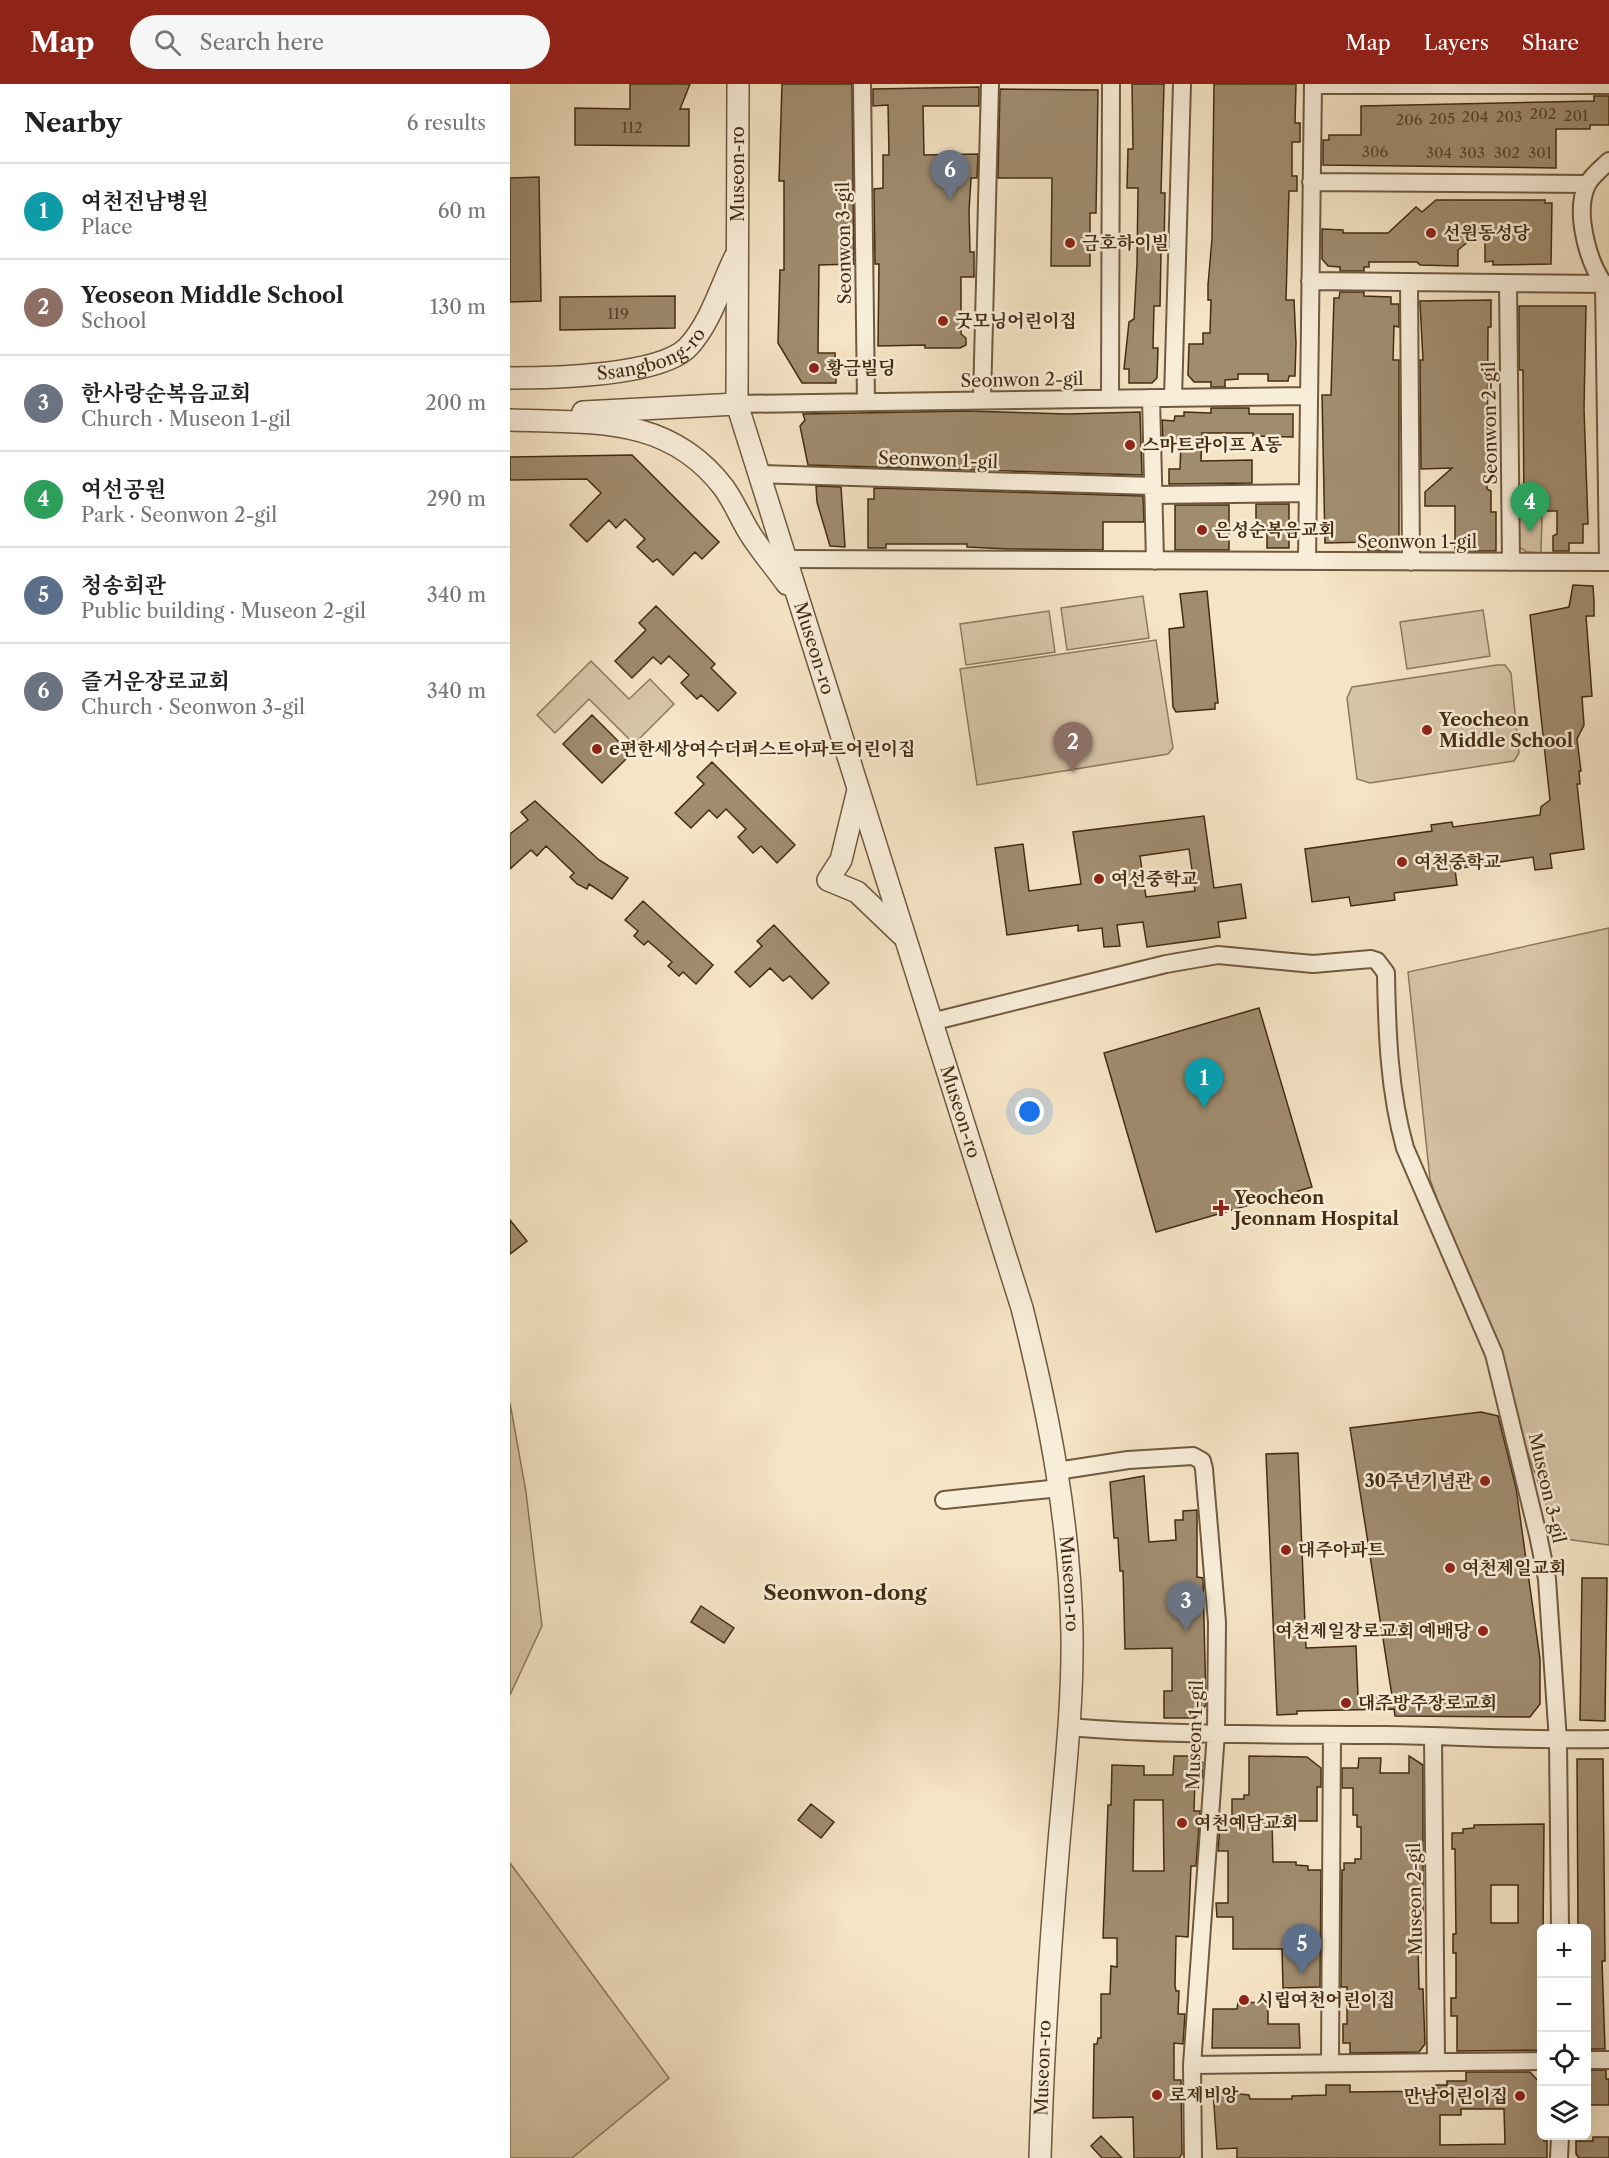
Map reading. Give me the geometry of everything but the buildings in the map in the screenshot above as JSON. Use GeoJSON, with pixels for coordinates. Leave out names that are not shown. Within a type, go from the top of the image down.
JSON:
{"type":"FeatureCollection","features":[{"type":"Feature","properties":{"kind":"street","name":"Museon-ro"},"geometry":{"type":"LineString","coordinates":[[738,84],[737,404],[1022,1308],[1043,1390],[1058,1480],[1071,1614],[1068,1727],[1047,1993],[1040,2158]]}},
{"type":"Feature","properties":{"kind":"street","name":"Seonwon 3-gil"},"geometry":{"type":"LineString","coordinates":[[862,84],[866,402]]}},
{"type":"Feature","properties":{"kind":"street"},"geometry":{"type":"LineString","coordinates":[[982,400],[990,84]]}},
{"type":"Feature","properties":{"kind":"street"},"geometry":{"type":"LineString","coordinates":[[1110,399],[1111,84]]}},
{"type":"Feature","properties":{"kind":"street"},"geometry":{"type":"LineString","coordinates":[[1173,398],[1182,84]]}},
{"type":"Feature","properties":{"kind":"street"},"geometry":{"type":"LineString","coordinates":[[1306,561],[1313,84],[1609,85]]}},
{"type":"Feature","properties":{"kind":"street"},"geometry":{"type":"LineString","coordinates":[[1608,562],[1607,284],[1592,263],[1586,244],[1584,206],[1587,184],[1609,161]]}},
{"type":"Feature","properties":{"kind":"street"},"geometry":{"type":"LineString","coordinates":[[1311,182],[1587,184]]}},
{"type":"Feature","properties":{"kind":"street","name":"Ssangbong-ro"},"geometry":{"type":"LineString","coordinates":[[510,378],[603,373],[650,367],[669,360],[687,349],[698,335],[737,251]]}},
{"type":"Feature","properties":{"kind":"street"},"geometry":{"type":"LineString","coordinates":[[1310,281],[1607,284]]}},
{"type":"Feature","properties":{"kind":"street"},"geometry":{"type":"LineString","coordinates":[[1410,282],[1411,562]]}},
{"type":"Feature","properties":{"kind":"street","name":"Seonwon 2-gil"},"geometry":{"type":"LineString","coordinates":[[1508,283],[1511,562]]}},
{"type":"Feature","properties":{"kind":"street","name":"Seonwon 2-gil"},"geometry":{"type":"LineString","coordinates":[[737,404],[1309,396]]}},
{"type":"Feature","properties":{"kind":"street"},"geometry":{"type":"LineString","coordinates":[[1150,398],[1155,561]]}},
{"type":"Feature","properties":{"kind":"street"},"geometry":{"type":"LineString","coordinates":[[510,416],[737,404]]}},
{"type":"Feature","properties":{"kind":"street"},"geometry":{"type":"LineString","coordinates":[[510,420],[619,426],[653,433],[675,442],[703,464],[718,481],[733,501],[750,534],[798,598]]}},
{"type":"Feature","properties":{"kind":"street","name":"Seonwon 1-gil"},"geometry":{"type":"LineString","coordinates":[[758,474],[1153,490],[1307,493]]}},
{"type":"Feature","properties":{"kind":"street","name":"Seonwon 1-gil"},"geometry":{"type":"LineString","coordinates":[[785,559],[1608,562]]}},
{"type":"Feature","properties":{"kind":"street"},"geometry":{"type":"LineString","coordinates":[[858,789],[841,860],[828,880],[857,892],[905,937]]}},
{"type":"Feature","properties":{"kind":"street","name":"Museon 3-gil"},"geometry":{"type":"LineString","coordinates":[[931,1022],[1166,964],[1218,955],[1313,964],[1371,959],[1377,961],[1386,974],[1391,1082],[1406,1148],[1499,1370],[1547,1579],[1558,1741],[1560,1924]]}},
{"type":"Feature","properties":{"kind":"street","name":"Museon 1-gil"},"geometry":{"type":"LineString","coordinates":[[1058,1480],[1128,1460],[1193,1456],[1202,1461],[1215,1586],[1216,1734],[1192,2065],[1193,2158]]}},
{"type":"Feature","properties":{"kind":"street"},"geometry":{"type":"LineString","coordinates":[[944,1500],[1058,1480]]}},
{"type":"Feature","properties":{"kind":"street"},"geometry":{"type":"LineString","coordinates":[[1068,1727],[1128,1732],[1216,1734],[1433,1736],[1558,1741],[1609,1739]]}},
{"type":"Feature","properties":{"kind":"street"},"geometry":{"type":"LineString","coordinates":[[1330,2063],[1332,1735]]}},
{"type":"Feature","properties":{"kind":"street","name":"Museon 2-gil"},"geometry":{"type":"LineString","coordinates":[[1433,1736],[1436,2062]]}},
{"type":"Feature","properties":{"kind":"street"},"geometry":{"type":"LineString","coordinates":[[1591,2060],[1609,2060]]}},
{"type":"Feature","properties":{"kind":"street"},"geometry":{"type":"LineString","coordinates":[[1192,2065],[1537,2061]]}},
{"type":"Feature","properties":{"kind":"street"},"geometry":{"type":"LineString","coordinates":[[1559,2158],[1560,2140]]}},
{"type":"Feature","properties":{"kind":"shaded area"},"geometry":{"type":"Polygon","coordinates":[[[1518,517],[1542,517],[1541,553],[1527,552],[1519,547],[1518,517]]]}},
{"type":"Feature","properties":{"kind":"shaded area"},"geometry":{"type":"Polygon","coordinates":[[[1143,596],[1149,638],[1067,650],[1061,608],[1143,596]]]}},
{"type":"Feature","properties":{"kind":"shaded area"},"geometry":{"type":"Polygon","coordinates":[[[1483,610],[1490,656],[1407,669],[1400,622],[1483,610]]]}},
{"type":"Feature","properties":{"kind":"shaded area"},"geometry":{"type":"Polygon","coordinates":[[[1049,611],[1055,652],[966,665],[960,624],[1049,611]]]}},
{"type":"Feature","properties":{"kind":"shaded area"},"geometry":{"type":"Polygon","coordinates":[[[1156,640],[1173,748],[1168,754],[977,785],[960,669],[1156,640]]]}},
{"type":"Feature","properties":{"kind":"shaded area"},"geometry":{"type":"Polygon","coordinates":[[[591,661],[629,699],[650,679],[674,704],[634,744],[589,699],[555,733],[537,715],[591,661]]]}},
{"type":"Feature","properties":{"kind":"shaded area"},"geometry":{"type":"Polygon","coordinates":[[[1505,665],[1511,673],[1519,753],[1514,761],[1370,783],[1357,779],[1347,698],[1352,687],[1505,665]]]}},
{"type":"Feature","properties":{"kind":"shaded area"},"geometry":{"type":"Polygon","coordinates":[[[1609,928],[1609,1545],[1558,1538],[1430,1179],[1408,972],[1609,928]]]}},
{"type":"Feature","properties":{"kind":"shaded area"},"geometry":{"type":"Polygon","coordinates":[[[510,1403],[526,1492],[542,1626],[510,1695],[510,1403]]]}},
{"type":"Feature","properties":{"kind":"shaded area"},"geometry":{"type":"Polygon","coordinates":[[[510,1863],[669,2078],[572,2158],[510,2158],[510,1863]]]}},
{"type":"Feature","properties":{"kind":"place","name":"즐거운장로교회"},"geometry":{"type":"Point","coordinates":[950,200]}},
{"type":"Feature","properties":{"kind":"place","name":"선원동성당"},"geometry":{"type":"Point","coordinates":[1431,233]}},
{"type":"Feature","properties":{"kind":"place","name":"금호하이빌"},"geometry":{"type":"Point","coordinates":[1070,243]}},
{"type":"Feature","properties":{"kind":"place","name":"굿모닝어린이집"},"geometry":{"type":"Point","coordinates":[943,321]}},
{"type":"Feature","properties":{"kind":"place","name":"황금빌딩"},"geometry":{"type":"Point","coordinates":[814,368]}},
{"type":"Feature","properties":{"kind":"place","name":"스마트라이프 A동"},"geometry":{"type":"Point","coordinates":[1130,445]}},
{"type":"Feature","properties":{"kind":"place","name":"은성순복음교회"},"geometry":{"type":"Point","coordinates":[1202,530]}},
{"type":"Feature","properties":{"kind":"place","name":"여선공원"},"geometry":{"type":"Point","coordinates":[1530,532]}},
{"type":"Feature","properties":{"kind":"place","name":"Yeocheon Middle School"},"geometry":{"type":"Point","coordinates":[1427,730]}},
{"type":"Feature","properties":{"kind":"place","name":"e편한세상여수더퍼스트아파트어린이집"},"geometry":{"type":"Point","coordinates":[597,749]}},
{"type":"Feature","properties":{"kind":"place","name":"Yeoseon Middle School"},"geometry":{"type":"Point","coordinates":[1073,772]}},
{"type":"Feature","properties":{"kind":"place","name":"여천중학교"},"geometry":{"type":"Point","coordinates":[1402,862]}},
{"type":"Feature","properties":{"kind":"place","name":"여선중학교"},"geometry":{"type":"Point","coordinates":[1099,879]}},
{"type":"Feature","properties":{"kind":"place","name":"여천전남병원"},"geometry":{"type":"Point","coordinates":[1204,1108]}},
{"type":"Feature","properties":{"kind":"place","name":"Yeocheon Jeonnam Hospital"},"geometry":{"type":"Point","coordinates":[1221,1208]}},
{"type":"Feature","properties":{"kind":"place","name":"30주년기념관"},"geometry":{"type":"Point","coordinates":[1485,1481]}},
{"type":"Feature","properties":{"kind":"place","name":"대주아파트"},"geometry":{"type":"Point","coordinates":[1286,1550]}},
{"type":"Feature","properties":{"kind":"place","name":"여천제일교회"},"geometry":{"type":"Point","coordinates":[1450,1568]}},
{"type":"Feature","properties":{"kind":"place","name":"한사랑순복음교회"},"geometry":{"type":"Point","coordinates":[1186,1631]}},
{"type":"Feature","properties":{"kind":"place","name":"여천제일장로교회 예배당"},"geometry":{"type":"Point","coordinates":[1483,1631]}},
{"type":"Feature","properties":{"kind":"place","name":"대주방주장로교회"},"geometry":{"type":"Point","coordinates":[1346,1703]}},
{"type":"Feature","properties":{"kind":"place","name":"여천예담교회"},"geometry":{"type":"Point","coordinates":[1182,1823]}},
{"type":"Feature","properties":{"kind":"place","name":"청송회관"},"geometry":{"type":"Point","coordinates":[1302,1974]}},
{"type":"Feature","properties":{"kind":"place","name":"시립여천어린이집"},"geometry":{"type":"Point","coordinates":[1244,2000]}},
{"type":"Feature","properties":{"kind":"place","name":"로제비앙"},"geometry":{"type":"Point","coordinates":[1157,2095]}},
{"type":"Feature","properties":{"kind":"place","name":"만남어린이집"},"geometry":{"type":"Point","coordinates":[1520,2096]}},
{"type":"Feature","properties":{"kind":"district","name":"Seonwon-dong"},"geometry":{"type":"Point","coordinates":[845,1592]}}]}
